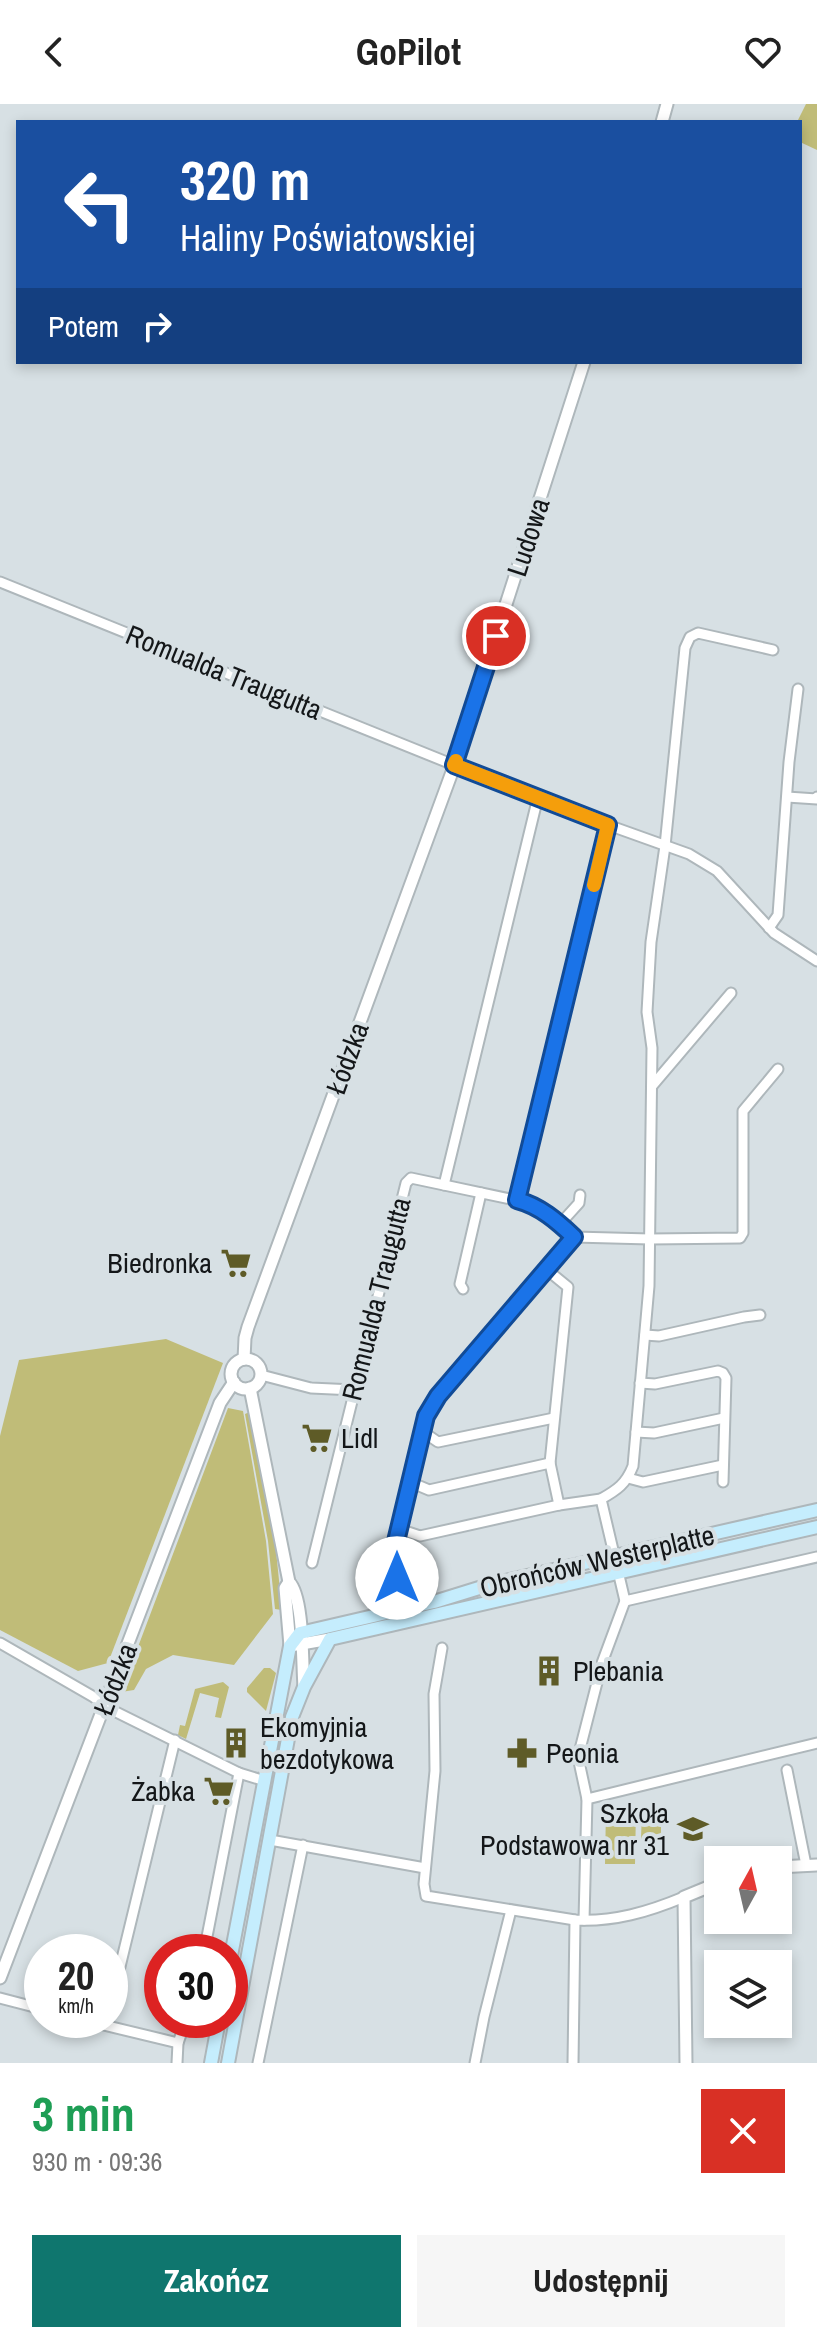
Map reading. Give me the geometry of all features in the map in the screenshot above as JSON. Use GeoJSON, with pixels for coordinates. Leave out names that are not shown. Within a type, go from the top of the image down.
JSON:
{"type":"FeatureCollection","features":[{"type":"Feature","properties":{"kind":"main road","name":"Obrońców Westerplatte"},"geometry":{"type":"LineString","coordinates":[[297,1641],[492,1584],[817,1510]]}},
{"type":"Feature","properties":{"kind":"main road","name":"Obrońców Westerplatte"},"geometry":{"type":"LineString","coordinates":[[330,1639],[817,1527]]}},
{"type":"Feature","properties":{"kind":"main road"},"geometry":{"type":"LineString","coordinates":[[228,2063],[292,1717],[330,1639]]}},
{"type":"Feature","properties":{"kind":"main road"},"geometry":{"type":"LineString","coordinates":[[235,1934],[285,1677],[297,1641]]}},
{"type":"Feature","properties":{"kind":"main road"},"geometry":{"type":"LineString","coordinates":[[211,2063],[216,2038]]}},
{"type":"Feature","properties":{"kind":"street","name":"Ludowa"},"geometry":{"type":"LineString","coordinates":[[456,761],[583,364]]}},
{"type":"Feature","properties":{"kind":"street","name":"Romualda Traugutta"},"geometry":{"type":"LineString","coordinates":[[0,582],[703,861],[717,871],[769,928],[817,961]]}},
{"type":"Feature","properties":{"kind":"street"},"geometry":{"type":"LineString","coordinates":[[399,1529],[420,1536],[559,1505],[601,1499],[619,1489],[628,1478],[633,1466],[650,1239],[652,1048],[647,1012],[651,942],[665,846],[687,641],[698,633],[773,650]]}},
{"type":"Feature","properties":{"kind":"street"},"geometry":{"type":"LineString","coordinates":[[769,928],[778,915],[798,689]]}},
{"type":"Feature","properties":{"kind":"street","name":"Łódzka"},"geometry":{"type":"LineString","coordinates":[[244,1359],[248,1327],[456,761]]}},
{"type":"Feature","properties":{"kind":"street","name":"Romualda Traugutta"},"geometry":{"type":"LineString","coordinates":[[312,1563],[406,1183],[411,1178],[444,1185],[538,797]]}},
{"type":"Feature","properties":{"kind":"street"},"geometry":{"type":"LineString","coordinates":[[787,797],[817,797]]}},
{"type":"Feature","properties":{"kind":"street"},"geometry":{"type":"LineString","coordinates":[[517,1200],[608,825]]}},
{"type":"Feature","properties":{"kind":"street"},"geometry":{"type":"LineString","coordinates":[[652,1086],[731,993]]}},
{"type":"Feature","properties":{"kind":"street"},"geometry":{"type":"LineString","coordinates":[[444,1185],[529,1203],[574,1237],[740,1238],[743,1233],[743,1111],[778,1069]]}},
{"type":"Feature","properties":{"kind":"street"},"geometry":{"type":"LineString","coordinates":[[463,1289],[460,1284],[481,1193]]}},
{"type":"Feature","properties":{"kind":"street"},"geometry":{"type":"LineString","coordinates":[[560,1224],[579,1203],[580,1195]]}},
{"type":"Feature","properties":{"kind":"street"},"geometry":{"type":"LineString","coordinates":[[397,1578],[392,1558],[426,1416],[438,1396],[574,1237]]}},
{"type":"Feature","properties":{"kind":"street"},"geometry":{"type":"LineString","coordinates":[[546,1269],[568,1287],[550,1463],[559,1505]]}},
{"type":"Feature","properties":{"kind":"street"},"geometry":{"type":"LineString","coordinates":[[645,1335],[659,1336],[760,1315]]}},
{"type":"Feature","properties":{"kind":"street"},"geometry":{"type":"LineString","coordinates":[[244,1359],[256,1363],[261,1375],[250,1388],[242,1388],[231,1375],[237,1362],[244,1359]]}},
{"type":"Feature","properties":{"kind":"street"},"geometry":{"type":"LineString","coordinates":[[640,1383],[655,1384],[718,1371],[723,1373],[726,1378],[723,1482]]}},
{"type":"Feature","properties":{"kind":"street"},"geometry":{"type":"LineString","coordinates":[[261,1375],[311,1388],[354,1390]]}},
{"type":"Feature","properties":{"kind":"street","name":"Łódzka"},"geometry":{"type":"LineString","coordinates":[[0,1978],[220,1403],[234,1382]]}},
{"type":"Feature","properties":{"kind":"street"},"geometry":{"type":"LineString","coordinates":[[250,1388],[289,1582],[295,1588],[300,1611],[297,1641],[304,1687]]}},
{"type":"Feature","properties":{"kind":"street"},"geometry":{"type":"LineString","coordinates":[[422,1431],[438,1442],[554,1418]]}},
{"type":"Feature","properties":{"kind":"street"},"geometry":{"type":"LineString","coordinates":[[636,1432],[654,1433],[724,1418]]}},
{"type":"Feature","properties":{"kind":"street"},"geometry":{"type":"LineString","coordinates":[[410,1482],[429,1490],[550,1463]]}},
{"type":"Feature","properties":{"kind":"street"},"geometry":{"type":"LineString","coordinates":[[628,1478],[643,1482],[723,1465]]}},
{"type":"Feature","properties":{"kind":"street"},"geometry":{"type":"LineString","coordinates":[[601,1499],[625,1601],[817,1557]]}},
{"type":"Feature","properties":{"kind":"street","name":"Obrońców Westerplatte"},"geometry":{"type":"LineString","coordinates":[[573,2063],[587,1799],[578,1757],[602,1663],[625,1601]]}},
{"type":"Feature","properties":{"kind":"street","name":"Obrońców Westerplatte"},"geometry":{"type":"LineString","coordinates":[[297,1641],[330,1639]]}},
{"type":"Feature","properties":{"kind":"street"},"geometry":{"type":"LineString","coordinates":[[0,1643],[105,1705],[239,1773],[265,1781]]}},
{"type":"Feature","properties":{"kind":"street"},"geometry":{"type":"LineString","coordinates":[[442,1648],[434,1694],[435,1771],[425,1868],[426,1896],[580,1920],[629,1916],[704,1889]]}},
{"type":"Feature","properties":{"kind":"street"},"geometry":{"type":"LineString","coordinates":[[128,1934],[175,1740]]}},
{"type":"Feature","properties":{"kind":"street"},"geometry":{"type":"LineString","coordinates":[[587,1799],[817,1743]]}},
{"type":"Feature","properties":{"kind":"street"},"geometry":{"type":"LineString","coordinates":[[787,1770],[812,1865],[792,1866]]}},
{"type":"Feature","properties":{"kind":"street"},"geometry":{"type":"LineString","coordinates":[[208,1934],[239,1773]]}},
{"type":"Feature","properties":{"kind":"street"},"geometry":{"type":"LineString","coordinates":[[270,1840],[425,1868]]}},
{"type":"Feature","properties":{"kind":"street"},"geometry":{"type":"LineString","coordinates":[[258,2063],[303,1845]]}},
{"type":"Feature","properties":{"kind":"street"},"geometry":{"type":"LineString","coordinates":[[684,1897],[686,2063]]}},
{"type":"Feature","properties":{"kind":"street"},"geometry":{"type":"LineString","coordinates":[[475,2063],[511,1910]]}},
{"type":"Feature","properties":{"kind":"street"},"geometry":{"type":"LineString","coordinates":[[0,1998],[24,2004]]}},
{"type":"Feature","properties":{"kind":"street"},"geometry":{"type":"LineString","coordinates":[[128,2029],[178,2043]]}},
{"type":"Feature","properties":{"kind":"street"},"geometry":{"type":"LineString","coordinates":[[177,2063],[180,2038]]}},
{"type":"Feature","properties":{"kind":"shaded area"},"geometry":{"type":"Polygon","coordinates":[[[806,104],[817,104],[817,150],[802,143],[802,120],[798,120],[806,104]]]}},
{"type":"Feature","properties":{"kind":"shaded area"},"geometry":{"type":"Polygon","coordinates":[[[166,1339],[223,1363],[108,1663],[78,1671],[0,1630],[0,1436],[19,1360],[166,1339]]]}},
{"type":"Feature","properties":{"kind":"shaded area"},"geometry":{"type":"Polygon","coordinates":[[[228,1408],[243,1411],[266,1541],[273,1614],[234,1665],[173,1655],[146,1669],[134,1690],[121,1692],[228,1408]]]}},
{"type":"Feature","properties":{"kind":"shaded area"},"geometry":{"type":"Polygon","coordinates":[[[252,1411],[274,1531],[282,1610],[275,1609],[268,1541],[245,1414],[252,1411]]]}},
{"type":"Feature","properties":{"kind":"shaded area"},"geometry":{"type":"Polygon","coordinates":[[[264,1668],[276,1673],[266,1711],[247,1692],[264,1668]]]}},
{"type":"Feature","properties":{"kind":"shaded area"},"geometry":{"type":"Polygon","coordinates":[[[223,1682],[229,1687],[221,1718],[215,1717],[219,1698],[200,1693],[186,1739],[178,1735],[180,1725],[185,1726],[195,1689],[223,1682]]]}},
{"type":"Feature","properties":{"kind":"shaded area"},"geometry":{"type":"Polygon","coordinates":[[[606,1808],[636,1809],[635,1864],[605,1864],[606,1808]]]}},
{"type":"Feature","properties":{"kind":"shaded area"},"geometry":{"type":"Polygon","coordinates":[[[642,1809],[661,1809],[661,1839],[641,1839],[642,1809]]]}},
{"type":"Feature","properties":{"kind":"slow traffic"},"geometry":{"type":"LineString","coordinates":[[456,761],[454,765],[608,825],[594,885]]}},
{"type":"Feature","properties":{"kind":"place","name":"Biedronka"},"geometry":{"type":"Point","coordinates":[236,1263]}},
{"type":"Feature","properties":{"kind":"place","name":"Lidl"},"geometry":{"type":"Point","coordinates":[317,1438]}},
{"type":"Feature","properties":{"kind":"place","name":"Plebania"},"geometry":{"type":"Point","coordinates":[549,1671]}},
{"type":"Feature","properties":{"kind":"place","name":"Ekomyjnia bezdotykowa"},"geometry":{"type":"Point","coordinates":[236,1743]}},
{"type":"Feature","properties":{"kind":"place","name":"Peonia"},"geometry":{"type":"Point","coordinates":[522,1753]}},
{"type":"Feature","properties":{"kind":"place","name":"Żabka"},"geometry":{"type":"Point","coordinates":[219,1791]}},
{"type":"Feature","properties":{"kind":"place","name":"Szkoła Podstawowa nr 31"},"geometry":{"type":"Point","coordinates":[693,1829]}},
{"type":"Feature","properties":{"kind":"route"},"geometry":{"type":"LineString","coordinates":[[397,1578],[392,1558],[426,1416],[438,1396],[574,1237],[542,1210],[517,1200],[608,825],[454,765],[496,636]]}}]}
